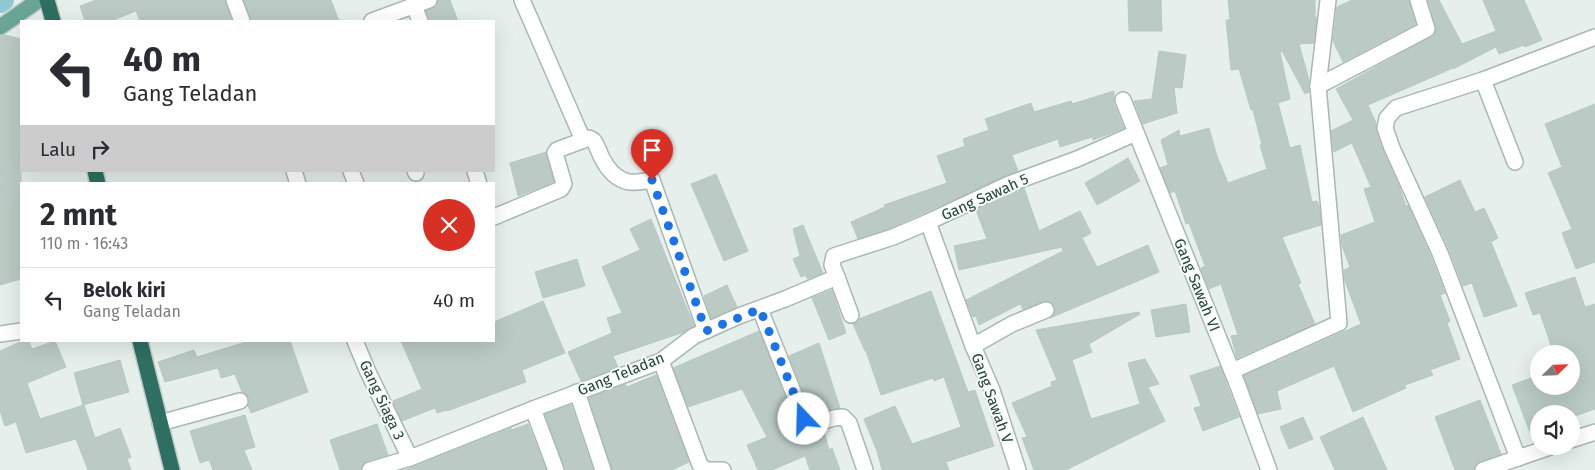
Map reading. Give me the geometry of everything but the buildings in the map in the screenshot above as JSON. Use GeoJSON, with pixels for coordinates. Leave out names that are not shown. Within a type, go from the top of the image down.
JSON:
{"type":"FeatureCollection","features":[{"type":"Feature","properties":{"kind":"highway"},"geometry":{"type":"LineString","coordinates":[[47,0],[53,20]]}},
{"type":"Feature","properties":{"kind":"highway"},"geometry":{"type":"LineString","coordinates":[[140,342],[172,470]]}},
{"type":"Feature","properties":{"kind":"main road"},"geometry":{"type":"LineString","coordinates":[[0,27],[40,0]]}},
{"type":"Feature","properties":{"kind":"street"},"geometry":{"type":"LineString","coordinates":[[234,0],[242,20]]}},
{"type":"Feature","properties":{"kind":"street"},"geometry":{"type":"LineString","coordinates":[[375,20],[429,0]]}},
{"type":"Feature","properties":{"kind":"street"},"geometry":{"type":"LineString","coordinates":[[522,0],[583,140]]}},
{"type":"Feature","properties":{"kind":"street"},"geometry":{"type":"LineString","coordinates":[[1232,371],[1339,323],[1318,86],[1328,0]]}},
{"type":"Feature","properties":{"kind":"street"},"geometry":{"type":"LineString","coordinates":[[1318,86],[1427,29],[1418,0]]}},
{"type":"Feature","properties":{"kind":"street"},"geometry":{"type":"LineString","coordinates":[[414,6],[420,20]]}},
{"type":"Feature","properties":{"kind":"street"},"geometry":{"type":"LineString","coordinates":[[1518,458],[1440,253],[1392,148],[1385,128],[1387,118],[1396,108],[1483,80],[1595,37]]}},
{"type":"Feature","properties":{"kind":"street"},"geometry":{"type":"LineString","coordinates":[[1483,80],[1515,162]]}},
{"type":"Feature","properties":{"kind":"street","name":"Gang Sawah VI"},"geometry":{"type":"LineString","coordinates":[[1123,100],[1232,371],[1269,470]]}},
{"type":"Feature","properties":{"kind":"street","name":"Gang Sawah 5"},"geometry":{"type":"LineString","coordinates":[[973,346],[928,222],[1009,184],[1077,159],[1136,133]]}},
{"type":"Feature","properties":{"kind":"street"},"geometry":{"type":"LineString","coordinates":[[495,217],[561,189],[564,184],[555,153],[557,150],[589,138],[594,141],[600,156],[610,172],[625,182],[652,180],[706,331]]}},
{"type":"Feature","properties":{"kind":"street"},"geometry":{"type":"LineString","coordinates":[[851,315],[832,265],[834,256],[928,222]]}},
{"type":"Feature","properties":{"kind":"street","name":"Gang Teladan"},"geometry":{"type":"LineString","coordinates":[[370,470],[410,458],[661,361],[694,336],[837,277]]}},
{"type":"Feature","properties":{"kind":"street"},"geometry":{"type":"LineString","coordinates":[[760,309],[804,419],[814,424],[843,417],[849,423],[865,470]]}},
{"type":"Feature","properties":{"kind":"street","name":"Gang Sawah V"},"geometry":{"type":"LineString","coordinates":[[1018,470],[992,390],[973,346],[1012,324],[1046,310]]}},
{"type":"Feature","properties":{"kind":"street"},"geometry":{"type":"LineString","coordinates":[[0,334],[20,331]]}},
{"type":"Feature","properties":{"kind":"street","name":"Gang Siaga 3"},"geometry":{"type":"LineString","coordinates":[[355,342],[410,458]]}},
{"type":"Feature","properties":{"kind":"street"},"geometry":{"type":"LineString","coordinates":[[661,361],[700,465],[706,470],[722,470]]}},
{"type":"Feature","properties":{"kind":"street"},"geometry":{"type":"LineString","coordinates":[[577,392],[603,470]]}},
{"type":"Feature","properties":{"kind":"street"},"geometry":{"type":"LineString","coordinates":[[160,422],[240,402]]}},
{"type":"Feature","properties":{"kind":"street"},"geometry":{"type":"LineString","coordinates":[[533,409],[556,470]]}},
{"type":"Feature","properties":{"kind":"street"},"geometry":{"type":"LineString","coordinates":[[1580,437],[1595,432]]}},
{"type":"Feature","properties":{"kind":"street"},"geometry":{"type":"LineString","coordinates":[[1483,470],[1530,454]]}},
{"type":"Feature","properties":{"kind":"route"},"geometry":{"type":"LineString","coordinates":[[652,180],[706,331],[760,309],[804,419]]}}]}
